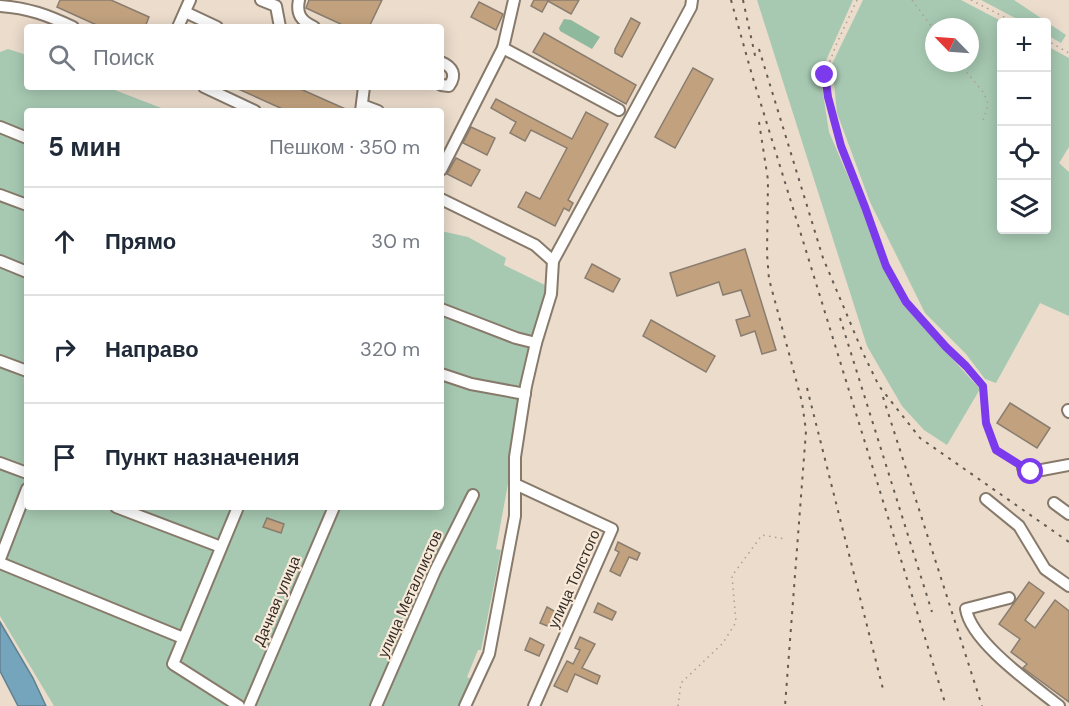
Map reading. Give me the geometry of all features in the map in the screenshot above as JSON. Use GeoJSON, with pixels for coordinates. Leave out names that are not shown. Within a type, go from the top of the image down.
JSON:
{"type":"FeatureCollection","features":[{"type":"Feature","properties":{"kind":"street"},"geometry":{"type":"LineString","coordinates":[[179,24],[190,0]]}},
{"type":"Feature","properties":{"kind":"street"},"geometry":{"type":"LineString","coordinates":[[261,0],[276,6],[279,24]]}},
{"type":"Feature","properties":{"kind":"street"},"geometry":{"type":"LineString","coordinates":[[299,0],[298,15],[306,24]]}},
{"type":"Feature","properties":{"kind":"street"},"geometry":{"type":"LineString","coordinates":[[444,164],[503,48],[514,0]]}},
{"type":"Feature","properties":{"kind":"street"},"geometry":{"type":"LineString","coordinates":[[465,706],[489,654],[515,516],[515,457],[525,394],[536,343],[551,294],[554,261],[692,7],[692,0]]}},
{"type":"Feature","properties":{"kind":"street"},"geometry":{"type":"LineString","coordinates":[[0,6],[41,12],[67,24]]}},
{"type":"Feature","properties":{"kind":"street"},"geometry":{"type":"LineString","coordinates":[[184,12],[210,24]]}},
{"type":"Feature","properties":{"kind":"street"},"geometry":{"type":"LineString","coordinates":[[503,48],[619,110]]}},
{"type":"Feature","properties":{"kind":"street"},"geometry":{"type":"LineString","coordinates":[[444,63],[453,71],[454,79],[449,86],[444,85]]}},
{"type":"Feature","properties":{"kind":"street"},"geometry":{"type":"LineString","coordinates":[[210,90],[249,108]]}},
{"type":"Feature","properties":{"kind":"street"},"geometry":{"type":"LineString","coordinates":[[361,108],[364,90]]}},
{"type":"Feature","properties":{"kind":"street"},"geometry":{"type":"LineString","coordinates":[[0,127],[24,137]]}},
{"type":"Feature","properties":{"kind":"street"},"geometry":{"type":"LineString","coordinates":[[0,195],[24,204]]}},
{"type":"Feature","properties":{"kind":"street"},"geometry":{"type":"LineString","coordinates":[[444,200],[535,245],[554,261]]}},
{"type":"Feature","properties":{"kind":"street"},"geometry":{"type":"LineString","coordinates":[[0,261],[24,271]]}},
{"type":"Feature","properties":{"kind":"street"},"geometry":{"type":"LineString","coordinates":[[444,310],[516,338],[536,343]]}},
{"type":"Feature","properties":{"kind":"street"},"geometry":{"type":"LineString","coordinates":[[0,361],[24,370]]}},
{"type":"Feature","properties":{"kind":"street"},"geometry":{"type":"LineString","coordinates":[[444,375],[471,384],[525,394]]}},
{"type":"Feature","properties":{"kind":"street"},"geometry":{"type":"LineString","coordinates":[[0,463],[24,472]]}},
{"type":"Feature","properties":{"kind":"street"},"geometry":{"type":"LineString","coordinates":[[1023,468],[1031,472],[1069,465]]}},
{"type":"Feature","properties":{"kind":"street","name":"улица Толстого"},"geometry":{"type":"LineString","coordinates":[[515,484],[612,529],[534,706]]}},
{"type":"Feature","properties":{"kind":"street","name":"улица Металлистов"},"geometry":{"type":"LineString","coordinates":[[376,706],[435,571],[473,495]]}},
{"type":"Feature","properties":{"kind":"street"},"geometry":{"type":"LineString","coordinates":[[24,497],[0,561],[183,638]]}},
{"type":"Feature","properties":{"kind":"street"},"geometry":{"type":"LineString","coordinates":[[986,499],[1019,526],[1045,569],[1069,586]]}},
{"type":"Feature","properties":{"kind":"street"},"geometry":{"type":"LineString","coordinates":[[1054,503],[1069,514]]}},
{"type":"Feature","properties":{"kind":"street"},"geometry":{"type":"LineString","coordinates":[[124,510],[222,547]]}},
{"type":"Feature","properties":{"kind":"street"},"geometry":{"type":"LineString","coordinates":[[237,510],[173,664],[239,706]]}},
{"type":"Feature","properties":{"kind":"street","name":"Дачная улица"},"geometry":{"type":"LineString","coordinates":[[249,706],[333,510]]}},
{"type":"Feature","properties":{"kind":"street"},"geometry":{"type":"LineString","coordinates":[[1009,598],[966,609],[968,619],[993,651],[1059,706]]}},
{"type":"Feature","properties":{"kind":"path"},"geometry":{"type":"LineString","coordinates":[[857,0],[825,75],[828,97],[841,146],[886,266],[906,302],[983,386],[986,423],[996,450],[1023,468]]}},
{"type":"Feature","properties":{"kind":"path"},"geometry":{"type":"LineString","coordinates":[[912,0],[925,18]]}},
{"type":"Feature","properties":{"kind":"path"},"geometry":{"type":"LineString","coordinates":[[971,0],[1006,18]]}},
{"type":"Feature","properties":{"kind":"path"},"geometry":{"type":"LineString","coordinates":[[1051,42],[1069,53]]}},
{"type":"Feature","properties":{"kind":"path"},"geometry":{"type":"LineString","coordinates":[[966,72],[984,93],[988,104],[982,124]]}},
{"type":"Feature","properties":{"kind":"path"},"geometry":{"type":"LineString","coordinates":[[678,706],[681,683],[723,643],[736,622],[732,576],[762,535],[786,539]]}},
{"type":"Feature","properties":{"kind":"green space"},"geometry":{"type":"Polygon","coordinates":[[[757,0],[853,0],[820,74],[829,132],[866,218],[881,262],[903,305],[980,389],[947,445],[924,430],[902,406],[867,346],[757,0]]]}},
{"type":"Feature","properties":{"kind":"green space"},"geometry":{"type":"Polygon","coordinates":[[[863,0],[961,0],[997,19],[997,234],[1051,234],[1051,48],[1069,58],[1069,147],[1059,163],[1069,172],[1069,316],[1040,303],[996,383],[985,379],[966,354],[925,313],[870,202],[837,113],[832,64],[863,0]]]}},
{"type":"Feature","properties":{"kind":"green space"},"geometry":{"type":"Polygon","coordinates":[[[981,0],[1014,0],[1041,18],[1015,18],[981,0]]]}},
{"type":"Feature","properties":{"kind":"green space"},"geometry":{"type":"Polygon","coordinates":[[[564,19],[571,20],[600,37],[592,49],[560,31],[559,28],[564,19]]]}},
{"type":"Feature","properties":{"kind":"green space"},"geometry":{"type":"Polygon","coordinates":[[[1051,25],[1066,35],[1061,43],[1051,37],[1051,25]]]}},
{"type":"Feature","properties":{"kind":"green space"},"geometry":{"type":"Polygon","coordinates":[[[8,49],[24,54],[24,90],[115,90],[161,108],[24,108],[24,510],[444,510],[444,232],[468,237],[506,258],[504,265],[549,287],[509,459],[510,473],[496,549],[501,550],[481,650],[478,650],[467,677],[471,679],[460,706],[54,706],[0,616],[0,52],[8,49]]]}},
{"type":"Feature","properties":{"kind":"water"},"geometry":{"type":"Polygon","coordinates":[[[0,622],[33,678],[46,706],[18,706],[0,671],[0,622]]]}},
{"type":"Feature","properties":{"kind":"building"},"geometry":{"type":"Polygon","coordinates":[[[60,0],[111,0],[149,17],[146,24],[94,24],[57,7],[60,0]]]}},
{"type":"Feature","properties":{"kind":"building"},"geometry":{"type":"Polygon","coordinates":[[[309,0],[382,0],[370,24],[341,24],[306,8],[309,0]]]}},
{"type":"Feature","properties":{"kind":"building"},"geometry":{"type":"Polygon","coordinates":[[[534,0],[579,0],[571,14],[548,1],[542,12],[531,6],[534,0]]]}},
{"type":"Feature","properties":{"kind":"building"},"geometry":{"type":"Polygon","coordinates":[[[479,2],[503,14],[496,30],[471,17],[479,2]]]}},
{"type":"Feature","properties":{"kind":"building"},"geometry":{"type":"Polygon","coordinates":[[[631,18],[640,23],[622,57],[615,53],[615,49],[631,18]]]}},
{"type":"Feature","properties":{"kind":"building"},"geometry":{"type":"Polygon","coordinates":[[[544,33],[636,85],[626,104],[533,52],[544,33]]]}},
{"type":"Feature","properties":{"kind":"building"},"geometry":{"type":"Polygon","coordinates":[[[693,68],[713,79],[675,148],[655,137],[693,68]]]}},
{"type":"Feature","properties":{"kind":"building"},"geometry":{"type":"Polygon","coordinates":[[[241,90],[303,90],[343,108],[280,108],[241,90]]]}},
{"type":"Feature","properties":{"kind":"building"},"geometry":{"type":"Polygon","coordinates":[[[496,99],[572,139],[586,112],[608,124],[568,200],[573,203],[569,211],[564,208],[555,226],[518,207],[526,192],[540,199],[567,148],[531,130],[525,141],[510,133],[516,122],[491,108],[496,99]]]}},
{"type":"Feature","properties":{"kind":"building"},"geometry":{"type":"Polygon","coordinates":[[[471,127],[495,138],[487,155],[463,143],[471,127]]]}},
{"type":"Feature","properties":{"kind":"building"},"geometry":{"type":"Polygon","coordinates":[[[456,158],[480,170],[471,186],[447,174],[456,158]]]}},
{"type":"Feature","properties":{"kind":"building"},"geometry":{"type":"Polygon","coordinates":[[[745,249],[776,350],[762,354],[755,331],[741,336],[736,320],[750,316],[741,290],[723,295],[719,282],[677,296],[670,273],[745,249]]]}},
{"type":"Feature","properties":{"kind":"building"},"geometry":{"type":"Polygon","coordinates":[[[592,264],[620,279],[613,292],[585,278],[592,264]]]}},
{"type":"Feature","properties":{"kind":"building"},"geometry":{"type":"Polygon","coordinates":[[[651,320],[715,356],[706,372],[643,336],[651,320]]]}},
{"type":"Feature","properties":{"kind":"building"},"geometry":{"type":"Polygon","coordinates":[[[1010,403],[1050,428],[1037,448],[997,423],[1010,403]]]}},
{"type":"Feature","properties":{"kind":"building"},"geometry":{"type":"Polygon","coordinates":[[[267,518],[284,524],[281,533],[263,527],[267,518]]]}},
{"type":"Feature","properties":{"kind":"building"},"geometry":{"type":"Polygon","coordinates":[[[618,542],[640,553],[637,560],[629,557],[620,576],[610,571],[619,552],[615,550],[618,542]]]}},
{"type":"Feature","properties":{"kind":"building"},"geometry":{"type":"Polygon","coordinates":[[[1029,582],[1044,593],[1025,620],[1035,628],[1055,600],[1069,611],[1069,702],[1023,668],[1027,664],[1011,652],[1020,639],[999,624],[1029,582]]]}},
{"type":"Feature","properties":{"kind":"building"},"geometry":{"type":"Polygon","coordinates":[[[598,603],[616,612],[612,620],[594,612],[598,603]]]}},
{"type":"Feature","properties":{"kind":"building"},"geometry":{"type":"Polygon","coordinates":[[[547,607],[556,612],[550,627],[540,623],[547,607]]]}},
{"type":"Feature","properties":{"kind":"building"},"geometry":{"type":"Polygon","coordinates":[[[580,637],[595,644],[582,668],[600,676],[597,684],[575,674],[567,692],[554,686],[567,661],[573,664],[580,650],[575,648],[580,637]]]}},
{"type":"Feature","properties":{"kind":"building"},"geometry":{"type":"Polygon","coordinates":[[[530,638],[544,645],[539,656],[525,650],[530,638]]]}},
{"type":"Feature","properties":{"kind":"railway"},"geometry":{"type":"LineString","coordinates":[[731,0],[946,706]]}},
{"type":"Feature","properties":{"kind":"railway"},"geometry":{"type":"LineString","coordinates":[[743,0],[756,60]]}},
{"type":"Feature","properties":{"kind":"railway"},"geometry":{"type":"LineString","coordinates":[[759,49],[823,258],[879,386],[920,438],[1069,542]]}},
{"type":"Feature","properties":{"kind":"railway"},"geometry":{"type":"LineString","coordinates":[[759,122],[768,180],[769,279],[802,402],[806,431],[785,706]]}},
{"type":"Feature","properties":{"kind":"railway"},"geometry":{"type":"LineString","coordinates":[[840,318],[932,612]]}},
{"type":"Feature","properties":{"kind":"railway"},"geometry":{"type":"LineString","coordinates":[[807,388],[884,693]]}},
{"type":"Feature","properties":{"kind":"railway"},"geometry":{"type":"LineString","coordinates":[[883,397],[982,706]]}},
{"type":"Feature","properties":{"kind":"route"},"geometry":{"type":"LineString","coordinates":[[825,75],[828,97],[841,146],[886,266],[906,302],[983,386],[986,423],[996,450],[1031,472]]}}]}
